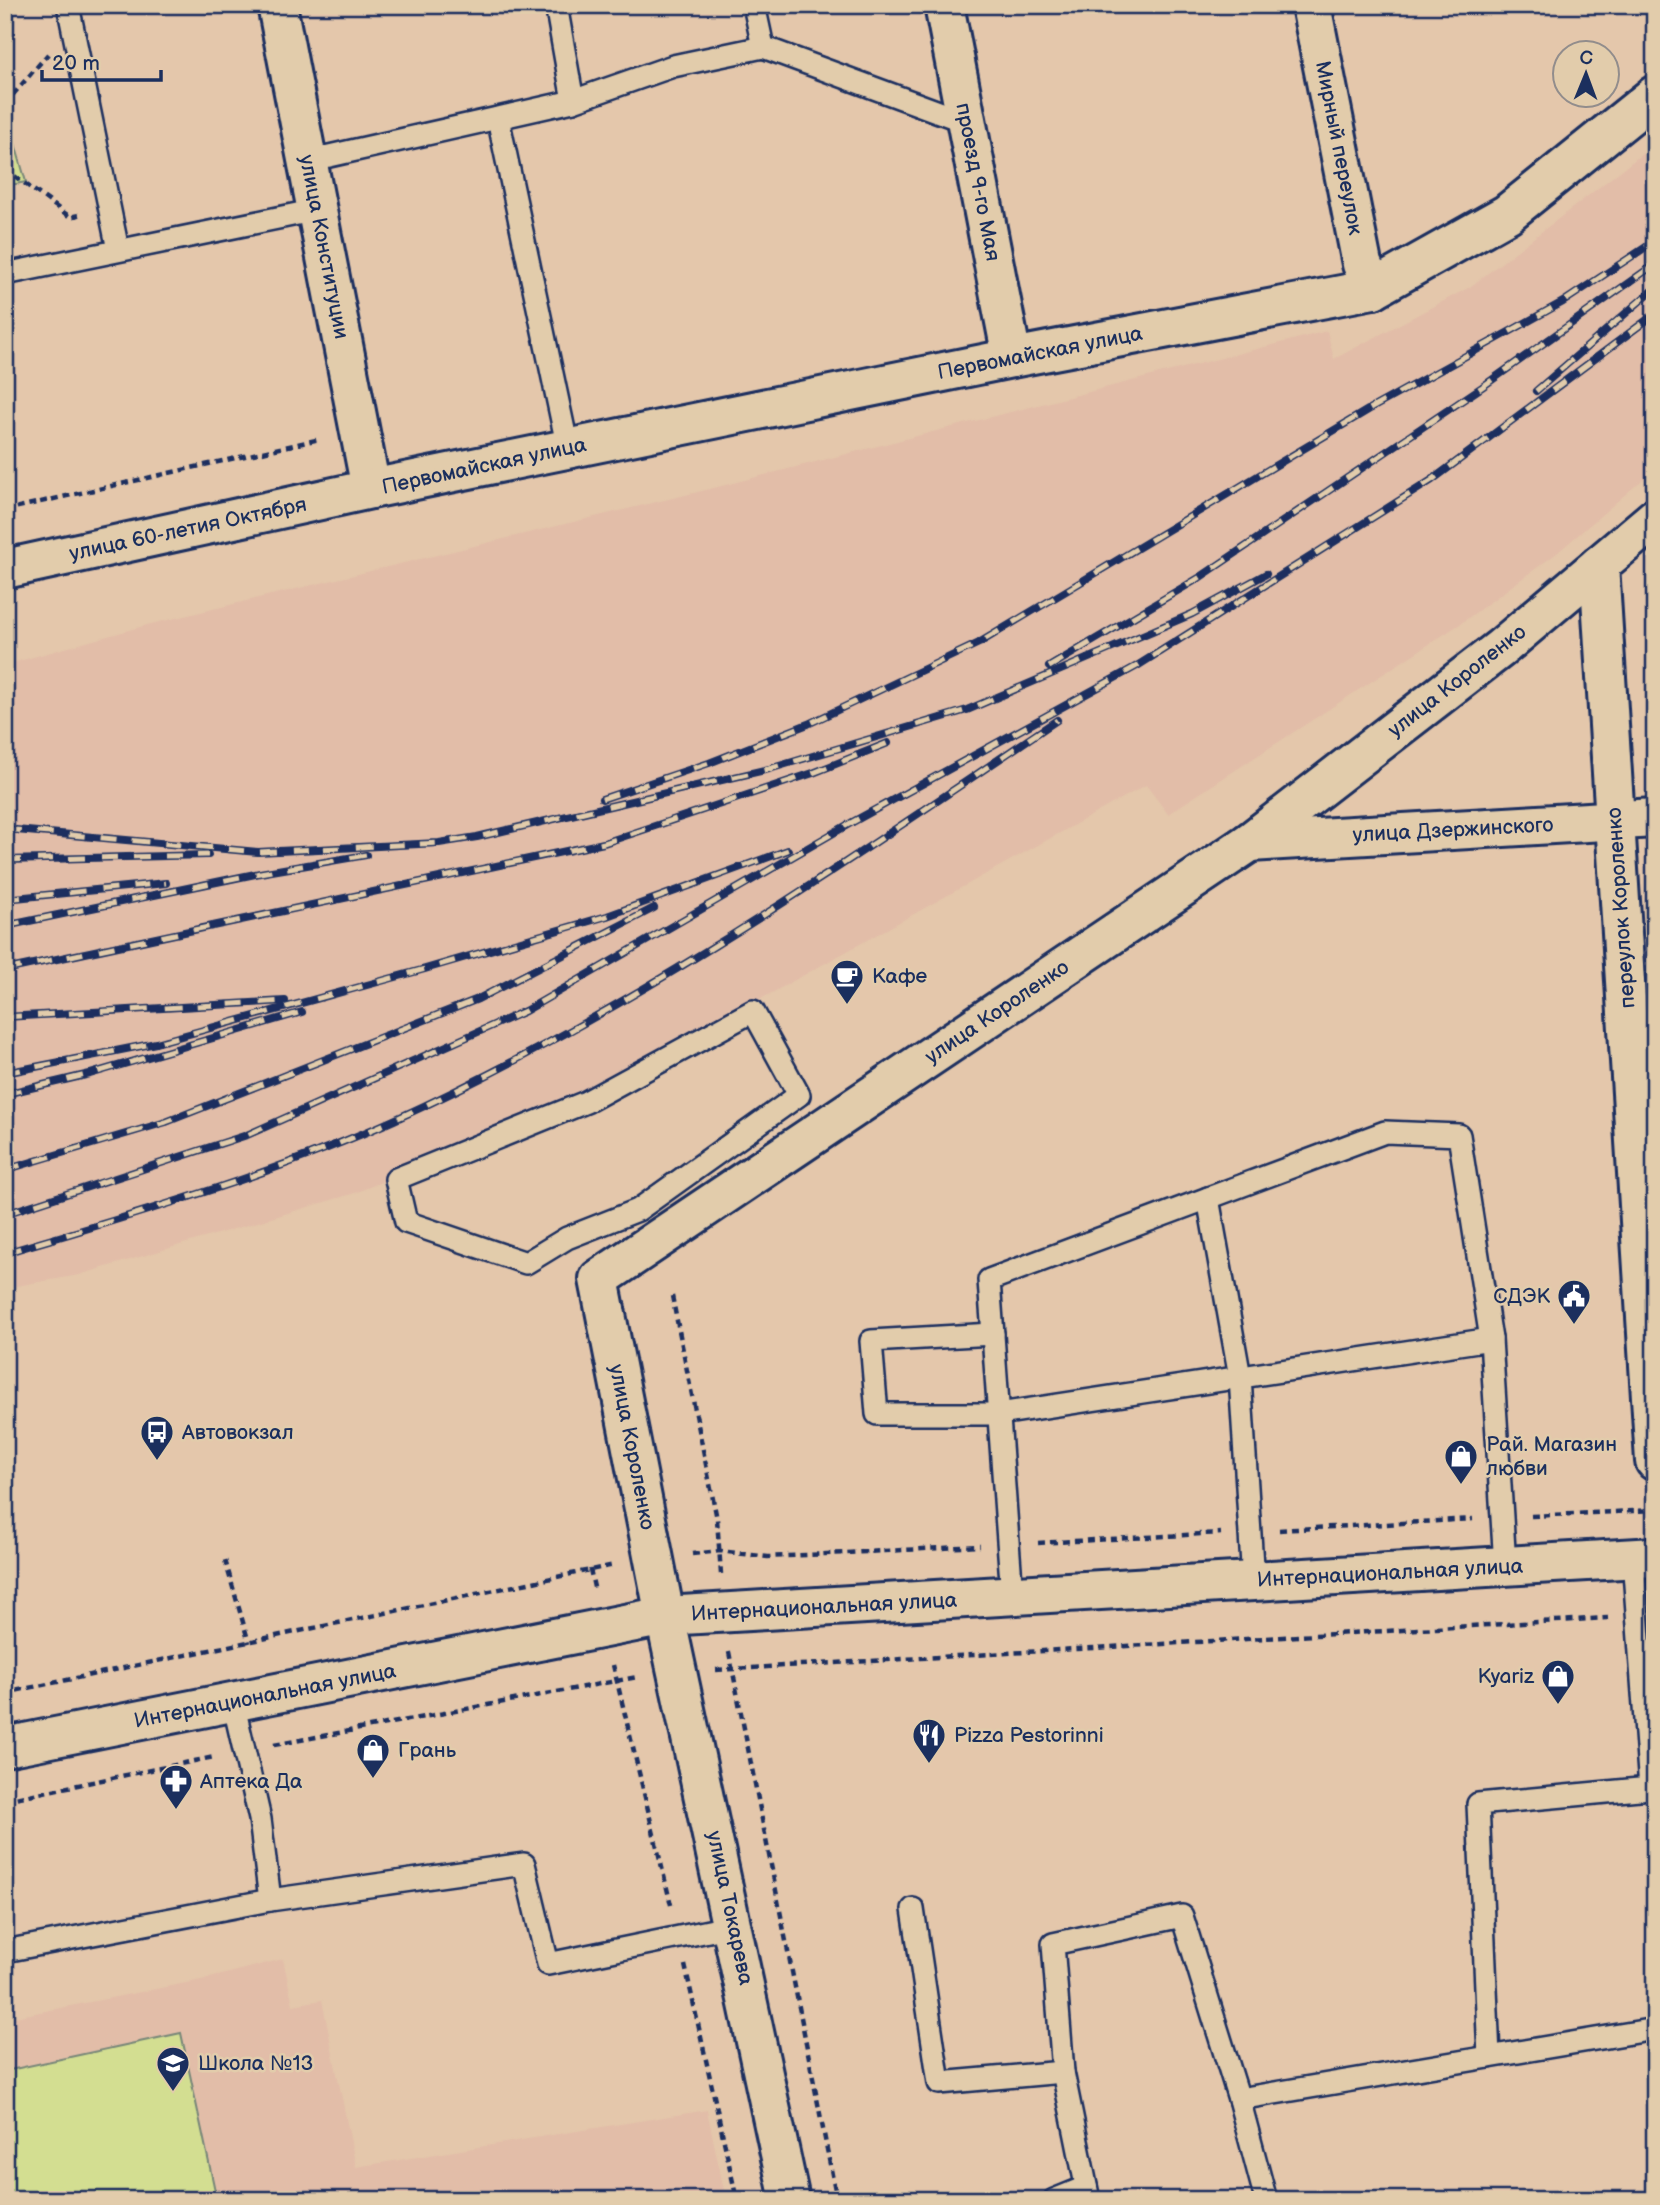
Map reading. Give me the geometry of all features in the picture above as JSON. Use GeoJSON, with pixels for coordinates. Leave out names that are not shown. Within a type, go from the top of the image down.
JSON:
{"type":"FeatureCollection","features":[{"type":"Feature","properties":{"kind":"street","name":"улица Конституции"},"geometry":{"type":"LineString","coordinates":[[277,5],[371,489]]}},
{"type":"Feature","properties":{"kind":"street","name":"проезд 9-го Мая"},"geometry":{"type":"LineString","coordinates":[[944,5],[1012,358]]}},
{"type":"Feature","properties":{"kind":"street","name":"Мирный переулок"},"geometry":{"type":"LineString","coordinates":[[1311,5],[1363,264],[1373,289]]}},
{"type":"Feature","properties":{"kind":"street","name":"Первомайская улица"},"geometry":{"type":"LineString","coordinates":[[371,489],[1012,358],[1373,289],[1507,214],[1655,94]]}},
{"type":"Feature","properties":{"kind":"street","name":"улица 60-летия Октября"},"geometry":{"type":"LineString","coordinates":[[5,569],[371,489]]}},
{"type":"Feature","properties":{"kind":"street","name":"улица Короленко"},"geometry":{"type":"LineString","coordinates":[[665,1616],[599,1279],[1251,842],[1501,648],[1655,518]]}},
{"type":"Feature","properties":{"kind":"street","name":"переулок Короленко"},"geometry":{"type":"LineString","coordinates":[[1599,565],[1655,1461]]}},
{"type":"Feature","properties":{"kind":"street","name":"улица Дзержинского"},"geometry":{"type":"LineString","coordinates":[[1251,842],[1655,818]]}},
{"type":"Feature","properties":{"kind":"street","name":"Интернациональная улица"},"geometry":{"type":"LineString","coordinates":[[5,1747],[665,1616],[1644,1558]]}},
{"type":"Feature","properties":{"kind":"street","name":"улица Токарева"},"geometry":{"type":"LineString","coordinates":[[665,1616],[790,2200]]}},
{"type":"Feature","properties":{"kind":"lane"},"geometry":{"type":"LineString","coordinates":[[68,5],[118,250]]}},
{"type":"Feature","properties":{"kind":"lane"},"geometry":{"type":"LineString","coordinates":[[556,5],[573,101]]}},
{"type":"Feature","properties":{"kind":"lane"},"geometry":{"type":"LineString","coordinates":[[754,5],[763,47]]}},
{"type":"Feature","properties":{"kind":"lane"},"geometry":{"type":"LineString","coordinates":[[307,161],[573,101],[673,66],[763,47],[966,122]]}},
{"type":"Feature","properties":{"kind":"lane"},"geometry":{"type":"LineString","coordinates":[[498,118],[568,449]]}},
{"type":"Feature","properties":{"kind":"lane"},"geometry":{"type":"LineString","coordinates":[[5,274],[317,211]]}},
{"type":"Feature","properties":{"kind":"lane"},"geometry":{"type":"LineString","coordinates":[[752,1011],[799,1095],[638,1210],[567,1238],[526,1263],[406,1222],[396,1179],[586,1102],[752,1011]]}},
{"type":"Feature","properties":{"kind":"lane"},"geometry":{"type":"LineString","coordinates":[[1012,1596],[989,1280],[1385,1132],[1459,1135],[1491,1339],[1505,1566]]}},
{"type":"Feature","properties":{"kind":"lane"},"geometry":{"type":"LineString","coordinates":[[1208,1198],[1240,1377],[1254,1581]]}},
{"type":"Feature","properties":{"kind":"lane"},"geometry":{"type":"LineString","coordinates":[[993,1334],[871,1341],[877,1414],[999,1414],[1491,1339]]}},
{"type":"Feature","properties":{"kind":"lane"},"geometry":{"type":"LineString","coordinates":[[1489,2057],[1478,1804],[1650,1787],[1637,1617],[1644,1558]]}},
{"type":"Feature","properties":{"kind":"lane"},"geometry":{"type":"LineString","coordinates":[[233,1702],[260,1819],[271,1900]]}},
{"type":"Feature","properties":{"kind":"lane"},"geometry":{"type":"LineString","coordinates":[[5,1951],[271,1900],[524,1864],[548,1964],[733,1926]]}},
{"type":"Feature","properties":{"kind":"lane"},"geometry":{"type":"LineString","coordinates":[[913,1909],[939,2083],[1063,2071]]}},
{"type":"Feature","properties":{"kind":"lane"},"geometry":{"type":"LineString","coordinates":[[1054,2200],[1088,2193],[1063,2071],[1053,1944],[1182,1916],[1239,2099],[1266,2200]]}},
{"type":"Feature","properties":{"kind":"lane"},"geometry":{"type":"LineString","coordinates":[[1239,2099],[1655,2029]]}},
{"type":"Feature","properties":{"kind":"path"},"geometry":{"type":"LineString","coordinates":[[5,104],[58,42],[75,38]]}},
{"type":"Feature","properties":{"kind":"path"},"geometry":{"type":"LineString","coordinates":[[5,169],[70,217],[109,209]]}},
{"type":"Feature","properties":{"kind":"path"},"geometry":{"type":"LineString","coordinates":[[5,510],[320,439]]}},
{"type":"Feature","properties":{"kind":"path"},"geometry":{"type":"LineString","coordinates":[[672,1296],[718,1519],[724,1613],[731,1669],[837,2200]]}},
{"type":"Feature","properties":{"kind":"path"},"geometry":{"type":"LineString","coordinates":[[225,1560],[249,1643]]}},
{"type":"Feature","properties":{"kind":"path"},"geometry":{"type":"LineString","coordinates":[[590,1569],[679,1937],[737,2200]]}},
{"type":"Feature","properties":{"kind":"path"},"geometry":{"type":"LineString","coordinates":[[5,1800],[617,1679],[731,1669],[1637,1617]]}},
{"type":"Feature","properties":{"kind":"shaded area"},"geometry":{"type":"Polygon","coordinates":[[[1655,144],[1655,469],[1557,553],[1460,624],[1168,814],[1146,785],[588,1095],[355,1193],[79,1275],[5,1288],[5,665],[147,625],[702,491],[1327,331],[1334,359],[1470,287],[1655,144]]]}},
{"type":"Feature","properties":{"kind":"shaded area","name":"Школа №13"},"geometry":{"type":"Polygon","coordinates":[[[283,1959],[293,2005],[322,2000],[356,2167],[707,2110],[726,2200],[5,2200],[5,2019],[206,1979],[283,1959]]]}},
{"type":"Feature","properties":{"kind":"green space"},"geometry":{"type":"Polygon","coordinates":[[[5,109],[26,182],[5,186],[5,109]]]}},
{"type":"Feature","properties":{"kind":"green space"},"geometry":{"type":"Polygon","coordinates":[[[181,2033],[217,2200],[5,2200],[5,2071],[181,2033]]]}},
{"type":"Feature","properties":{"kind":"railway"},"geometry":{"type":"LineString","coordinates":[[602,799],[709,763],[808,724],[979,643],[1368,410],[1563,302],[1655,241]]}},
{"type":"Feature","properties":{"kind":"railway"},"geometry":{"type":"LineString","coordinates":[[1049,667],[1199,578],[1482,387],[1655,264]]}},
{"type":"Feature","properties":{"kind":"railway"},"geometry":{"type":"LineString","coordinates":[[1536,391],[1655,288]]}},
{"type":"Feature","properties":{"kind":"railway"},"geometry":{"type":"LineString","coordinates":[[5,1214],[247,1135],[525,1011],[849,824],[1137,666],[1432,480],[1655,314]]}},
{"type":"Feature","properties":{"kind":"railway"},"geometry":{"type":"LineString","coordinates":[[5,829],[258,852],[439,843],[477,837],[769,769],[967,710],[1192,614],[1266,574]]}},
{"type":"Feature","properties":{"kind":"railway"},"geometry":{"type":"LineString","coordinates":[[5,1253],[202,1193],[299,1159],[394,1120],[481,1078],[567,1033],[734,934],[1057,720]]}},
{"type":"Feature","properties":{"kind":"railway"},"geometry":{"type":"LineString","coordinates":[[5,970],[604,843],[813,773],[888,743]]}},
{"type":"Feature","properties":{"kind":"railway"},"geometry":{"type":"LineString","coordinates":[[5,1073],[156,1043],[425,969],[607,916],[788,850]]}},
{"type":"Feature","properties":{"kind":"railway"},"geometry":{"type":"LineString","coordinates":[[5,860],[208,855]]}},
{"type":"Feature","properties":{"kind":"railway"},"geometry":{"type":"LineString","coordinates":[[5,926],[260,873],[366,855]]}},
{"type":"Feature","properties":{"kind":"railway"},"geometry":{"type":"LineString","coordinates":[[5,899],[166,883]]}},
{"type":"Feature","properties":{"kind":"railway"},"geometry":{"type":"LineString","coordinates":[[5,1170],[166,1122],[478,999],[654,908]]}},
{"type":"Feature","properties":{"kind":"railway"},"geometry":{"type":"LineString","coordinates":[[5,1017],[285,1001]]}},
{"type":"Feature","properties":{"kind":"railway"},"geometry":{"type":"LineString","coordinates":[[5,1094],[90,1074],[302,1012]]}},
{"type":"Feature","properties":{"kind":"place","name":"Кафе"},"geometry":{"type":"Point","coordinates":[847,1006]}},
{"type":"Feature","properties":{"kind":"place","name":"СДЭК"},"geometry":{"type":"Point","coordinates":[1574,1326]}},
{"type":"Feature","properties":{"kind":"place","name":"Автовокзал"},"geometry":{"type":"Point","coordinates":[157,1462]}},
{"type":"Feature","properties":{"kind":"place","name":"Рай. Магазин любви"},"geometry":{"type":"Point","coordinates":[1461,1486]}},
{"type":"Feature","properties":{"kind":"place","name":"Kyariz"},"geometry":{"type":"Point","coordinates":[1558,1706]}},
{"type":"Feature","properties":{"kind":"place","name":"Pizza Pestorinni"},"geometry":{"type":"Point","coordinates":[929,1765]}},
{"type":"Feature","properties":{"kind":"place","name":"Грань"},"geometry":{"type":"Point","coordinates":[373,1780]}},
{"type":"Feature","properties":{"kind":"place","name":"Аптека Да"},"geometry":{"type":"Point","coordinates":[176,1811]}},
{"type":"Feature","properties":{"kind":"place","name":"Школа №13"},"geometry":{"type":"Point","coordinates":[173,2093]}}]}
